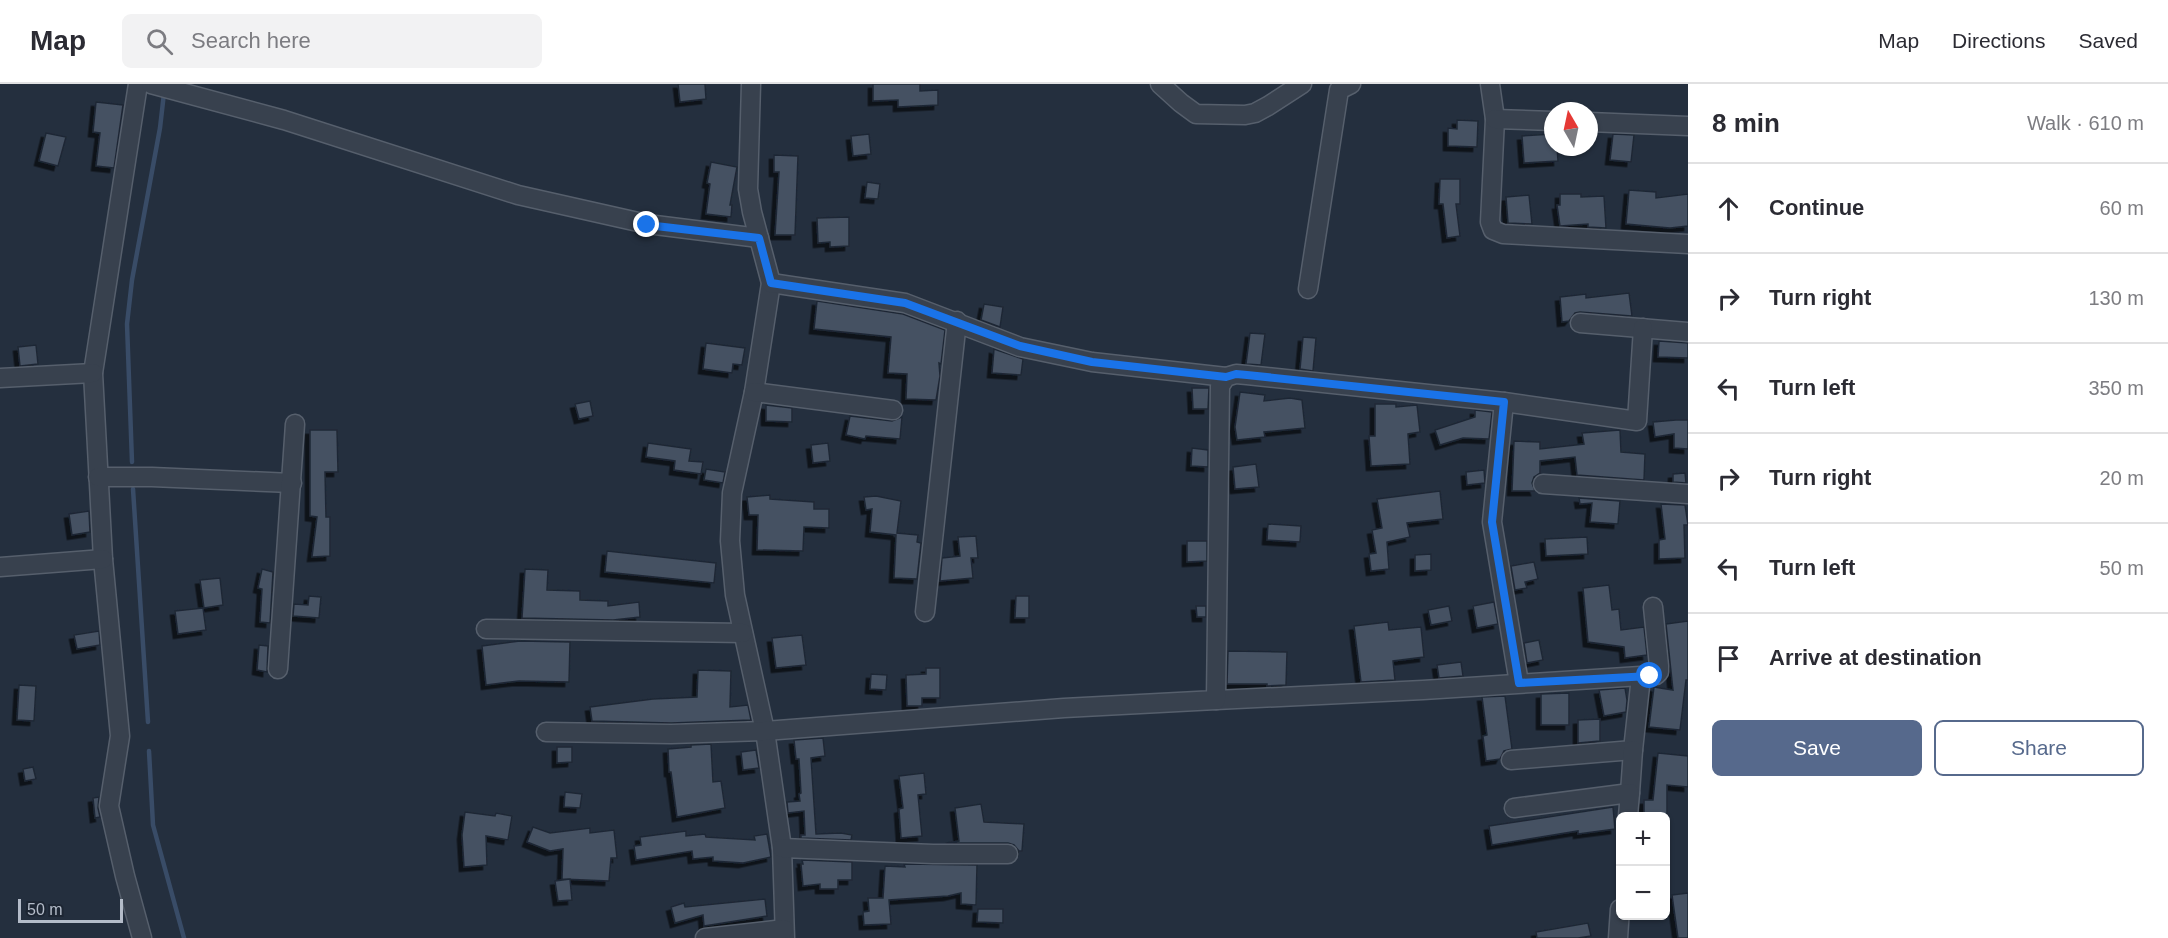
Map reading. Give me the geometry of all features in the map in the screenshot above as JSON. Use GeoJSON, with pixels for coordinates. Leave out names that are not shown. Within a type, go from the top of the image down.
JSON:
{"type":"FeatureCollection","features":[{"type":"Feature","properties":{"kind":"street"},"geometry":{"type":"LineString","coordinates":[[138,84],[93,373],[103,559],[120,736],[109,806],[142,938]]}},
{"type":"Feature","properties":{"kind":"street"},"geometry":{"type":"LineString","coordinates":[[152,84],[284,120],[518,195],[647,225],[759,238]]}},
{"type":"Feature","properties":{"kind":"street"},"geometry":{"type":"LineString","coordinates":[[705,938],[784,934],[782,848],[765,731],[735,595],[731,529],[732,493],[754,392],[771,283],[748,189],[751,84]]}},
{"type":"Feature","properties":{"kind":"street"},"geometry":{"type":"LineString","coordinates":[[1160,84],[1196,114],[1237,115],[1255,113],[1302,84]]}},
{"type":"Feature","properties":{"kind":"street"},"geometry":{"type":"LineString","coordinates":[[1308,290],[1339,90],[1351,84]]}},
{"type":"Feature","properties":{"kind":"street"},"geometry":{"type":"LineString","coordinates":[[1490,84],[1495,119],[1490,222],[1494,230],[1503,234],[1688,244]]}},
{"type":"Feature","properties":{"kind":"street"},"geometry":{"type":"LineString","coordinates":[[1495,119],[1544,121]]}},
{"type":"Feature","properties":{"kind":"street"},"geometry":{"type":"LineString","coordinates":[[1598,122],[1688,126]]}},
{"type":"Feature","properties":{"kind":"street"},"geometry":{"type":"LineString","coordinates":[[771,283],[905,303],[1020,346],[1092,362],[1226,377],[1236,374],[1247,375],[1504,402],[1637,421],[1643,328]]}},
{"type":"Feature","properties":{"kind":"street"},"geometry":{"type":"LineString","coordinates":[[925,612],[957,321]]}},
{"type":"Feature","properties":{"kind":"street"},"geometry":{"type":"LineString","coordinates":[[1580,323],[1688,332]]}},
{"type":"Feature","properties":{"kind":"street"},"geometry":{"type":"LineString","coordinates":[[0,378],[93,373]]}},
{"type":"Feature","properties":{"kind":"street"},"geometry":{"type":"LineString","coordinates":[[1216,700],[1220,386],[1226,377]]}},
{"type":"Feature","properties":{"kind":"street"},"geometry":{"type":"LineString","coordinates":[[754,392],[893,410]]}},
{"type":"Feature","properties":{"kind":"street"},"geometry":{"type":"LineString","coordinates":[[1504,402],[1492,522],[1519,683]]}},
{"type":"Feature","properties":{"kind":"street"},"geometry":{"type":"LineString","coordinates":[[278,669],[295,424]]}},
{"type":"Feature","properties":{"kind":"street"},"geometry":{"type":"LineString","coordinates":[[98,477],[292,483]]}},
{"type":"Feature","properties":{"kind":"street"},"geometry":{"type":"LineString","coordinates":[[1543,484],[1688,495]]}},
{"type":"Feature","properties":{"kind":"street"},"geometry":{"type":"LineString","coordinates":[[0,567],[103,559]]}},
{"type":"Feature","properties":{"kind":"street"},"geometry":{"type":"LineString","coordinates":[[546,732],[671,734],[765,731],[1064,708],[1641,677],[1656,675],[1659,672],[1653,607]]}},
{"type":"Feature","properties":{"kind":"street"},"geometry":{"type":"LineString","coordinates":[[486,628],[743,633]]}},
{"type":"Feature","properties":{"kind":"street"},"geometry":{"type":"LineString","coordinates":[[1628,812],[1641,677]]}},
{"type":"Feature","properties":{"kind":"street"},"geometry":{"type":"LineString","coordinates":[[1511,760],[1633,750]]}},
{"type":"Feature","properties":{"kind":"street"},"geometry":{"type":"LineString","coordinates":[[1514,808],[1630,793]]}},
{"type":"Feature","properties":{"kind":"street"},"geometry":{"type":"LineString","coordinates":[[782,848],[1008,855]]}},
{"type":"Feature","properties":{"kind":"street"},"geometry":{"type":"LineString","coordinates":[[1618,938],[1619,920]]}},
{"type":"Feature","properties":{"kind":"building"},"geometry":{"type":"Polygon","coordinates":[[[678,84],[705,84],[706,99],[680,102],[678,84]]]}},
{"type":"Feature","properties":{"kind":"building"},"geometry":{"type":"Polygon","coordinates":[[[873,84],[920,84],[920,91],[938,90],[938,105],[898,107],[898,100],[873,101],[873,84]]]}},
{"type":"Feature","properties":{"kind":"building"},"geometry":{"type":"Polygon","coordinates":[[[96,102],[123,105],[114,168],[96,166],[100,133],[93,132],[96,102]]]}},
{"type":"Feature","properties":{"kind":"building"},"geometry":{"type":"Polygon","coordinates":[[[1457,120],[1478,121],[1477,147],[1448,146],[1448,128],[1457,129],[1457,120]]]}},
{"type":"Feature","properties":{"kind":"building"},"geometry":{"type":"Polygon","coordinates":[[[46,133],[66,137],[58,166],[39,161],[46,133]]]}},
{"type":"Feature","properties":{"kind":"building"},"geometry":{"type":"Polygon","coordinates":[[[869,134],[871,154],[853,156],[851,136],[869,134]]]}},
{"type":"Feature","properties":{"kind":"building"},"geometry":{"type":"Polygon","coordinates":[[[1613,134],[1634,135],[1631,162],[1610,160],[1613,134]]]}},
{"type":"Feature","properties":{"kind":"building"},"geometry":{"type":"Polygon","coordinates":[[[1544,135],[1544,156],[1558,156],[1558,161],[1524,163],[1522,136],[1544,135]]]}},
{"type":"Feature","properties":{"kind":"building"},"geometry":{"type":"Polygon","coordinates":[[[774,155],[798,156],[795,235],[775,235],[779,172],[774,172],[774,155]]]}},
{"type":"Feature","properties":{"kind":"building"},"geometry":{"type":"Polygon","coordinates":[[[711,162],[737,167],[730,205],[732,205],[731,217],[706,214],[710,184],[707,183],[711,162]]]}},
{"type":"Feature","properties":{"kind":"building"},"geometry":{"type":"Polygon","coordinates":[[[1440,179],[1460,179],[1460,204],[1456,204],[1460,236],[1447,238],[1443,204],[1439,204],[1440,179]]]}},
{"type":"Feature","properties":{"kind":"building"},"geometry":{"type":"Polygon","coordinates":[[[867,182],[880,184],[878,199],[865,198],[867,182]]]}},
{"type":"Feature","properties":{"kind":"building"},"geometry":{"type":"Polygon","coordinates":[[[1629,190],[1656,192],[1656,198],[1688,194],[1688,226],[1670,228],[1626,224],[1629,190]]]}},
{"type":"Feature","properties":{"kind":"building"},"geometry":{"type":"Polygon","coordinates":[[[1560,194],[1581,194],[1581,197],[1604,196],[1606,228],[1588,227],[1588,224],[1560,226],[1557,205],[1560,205],[1560,194]]]}},
{"type":"Feature","properties":{"kind":"building"},"geometry":{"type":"Polygon","coordinates":[[[1529,195],[1532,224],[1508,223],[1506,197],[1529,195]]]}},
{"type":"Feature","properties":{"kind":"building"},"geometry":{"type":"Polygon","coordinates":[[[849,217],[849,246],[830,247],[830,242],[818,243],[817,218],[849,217]]]}},
{"type":"Feature","properties":{"kind":"building"},"geometry":{"type":"Polygon","coordinates":[[[1629,293],[1632,316],[1580,312],[1575,313],[1569,321],[1562,322],[1560,297],[1586,294],[1586,298],[1629,293]]]}},
{"type":"Feature","properties":{"kind":"building"},"geometry":{"type":"Polygon","coordinates":[[[817,301],[903,314],[945,330],[936,400],[906,399],[907,374],[888,373],[891,337],[814,329],[817,301]]]}},
{"type":"Feature","properties":{"kind":"building"},"geometry":{"type":"Polygon","coordinates":[[[984,304],[1003,307],[1000,327],[981,320],[984,304]]]}},
{"type":"Feature","properties":{"kind":"building"},"geometry":{"type":"Polygon","coordinates":[[[1250,333],[1265,334],[1261,365],[1246,364],[1250,333]]]}},
{"type":"Feature","properties":{"kind":"building"},"geometry":{"type":"Polygon","coordinates":[[[1303,337],[1316,338],[1313,371],[1300,369],[1303,337]]]}},
{"type":"Feature","properties":{"kind":"building"},"geometry":{"type":"Polygon","coordinates":[[[1659,341],[1688,343],[1688,358],[1658,357],[1659,341]]]}},
{"type":"Feature","properties":{"kind":"building"},"geometry":{"type":"Polygon","coordinates":[[[706,343],[745,348],[742,365],[733,364],[732,373],[703,369],[706,343]]]}},
{"type":"Feature","properties":{"kind":"building"},"geometry":{"type":"Polygon","coordinates":[[[36,345],[38,364],[20,366],[18,347],[36,345]]]}},
{"type":"Feature","properties":{"kind":"building"},"geometry":{"type":"Polygon","coordinates":[[[994,349],[1023,359],[1021,375],[992,373],[994,349]]]}},
{"type":"Feature","properties":{"kind":"building"},"geometry":{"type":"Polygon","coordinates":[[[1192,388],[1209,388],[1208,409],[1193,409],[1192,388]]]}},
{"type":"Feature","properties":{"kind":"building"},"geometry":{"type":"Polygon","coordinates":[[[1240,392],[1265,395],[1264,401],[1290,398],[1302,400],[1305,428],[1264,432],[1265,437],[1237,440],[1235,427],[1240,392]]]}},
{"type":"Feature","properties":{"kind":"building"},"geometry":{"type":"Polygon","coordinates":[[[590,401],[593,416],[579,419],[575,404],[590,401]]]}},
{"type":"Feature","properties":{"kind":"building"},"geometry":{"type":"Polygon","coordinates":[[[1375,404],[1396,404],[1396,407],[1417,405],[1420,432],[1408,434],[1410,464],[1371,466],[1369,436],[1375,436],[1375,404]]]}},
{"type":"Feature","properties":{"kind":"building"},"geometry":{"type":"Polygon","coordinates":[[[766,405],[792,408],[792,422],[766,421],[766,405]]]}},
{"type":"Feature","properties":{"kind":"building"},"geometry":{"type":"Polygon","coordinates":[[[1475,410],[1492,412],[1489,439],[1463,438],[1440,445],[1435,430],[1475,417],[1475,410]]]}},
{"type":"Feature","properties":{"kind":"building"},"geometry":{"type":"Polygon","coordinates":[[[850,416],[892,421],[902,417],[900,439],[866,436],[865,439],[846,435],[850,416]]]}},
{"type":"Feature","properties":{"kind":"building"},"geometry":{"type":"Polygon","coordinates":[[[1688,420],[1688,449],[1674,448],[1674,434],[1655,437],[1653,422],[1688,420]]]}},
{"type":"Feature","properties":{"kind":"building"},"geometry":{"type":"Polygon","coordinates":[[[310,430],[337,430],[338,472],[325,472],[326,517],[330,517],[330,556],[312,557],[317,517],[310,516],[310,430]]]}},
{"type":"Feature","properties":{"kind":"building"},"geometry":{"type":"Polygon","coordinates":[[[1620,430],[1621,452],[1645,454],[1644,480],[1577,475],[1575,457],[1540,461],[1540,473],[1534,477],[1532,483],[1535,491],[1512,491],[1514,441],[1540,442],[1540,449],[1584,444],[1582,433],[1620,430]]]}},
{"type":"Feature","properties":{"kind":"building"},"geometry":{"type":"Polygon","coordinates":[[[648,443],[691,449],[689,461],[703,462],[701,474],[674,470],[675,461],[646,457],[648,443]]]}},
{"type":"Feature","properties":{"kind":"building"},"geometry":{"type":"Polygon","coordinates":[[[828,443],[830,461],[813,463],[811,445],[828,443]]]}},
{"type":"Feature","properties":{"kind":"building"},"geometry":{"type":"Polygon","coordinates":[[[1192,448],[1208,450],[1208,467],[1191,466],[1192,448]]]}},
{"type":"Feature","properties":{"kind":"building"},"geometry":{"type":"Polygon","coordinates":[[[1256,464],[1259,487],[1235,489],[1233,467],[1256,464]]]}},
{"type":"Feature","properties":{"kind":"building"},"geometry":{"type":"Polygon","coordinates":[[[706,469],[725,472],[723,483],[704,480],[706,469]]]}},
{"type":"Feature","properties":{"kind":"building"},"geometry":{"type":"Polygon","coordinates":[[[1484,470],[1485,483],[1467,485],[1466,472],[1484,470]]]}},
{"type":"Feature","properties":{"kind":"building"},"geometry":{"type":"Polygon","coordinates":[[[1685,473],[1686,483],[1673,482],[1673,474],[1685,473]]]}},
{"type":"Feature","properties":{"kind":"building"},"geometry":{"type":"Polygon","coordinates":[[[1440,491],[1443,519],[1407,523],[1410,537],[1387,542],[1389,569],[1371,571],[1369,554],[1376,553],[1372,530],[1382,528],[1377,499],[1440,491]]]}},
{"type":"Feature","properties":{"kind":"building"},"geometry":{"type":"Polygon","coordinates":[[[770,495],[770,499],[814,502],[814,509],[829,509],[829,528],[804,527],[803,551],[757,550],[758,515],[749,515],[747,497],[770,495]]]}},
{"type":"Feature","properties":{"kind":"building"},"geometry":{"type":"Polygon","coordinates":[[[876,496],[901,501],[897,533],[918,535],[917,542],[921,543],[917,579],[894,578],[896,535],[870,532],[872,509],[866,510],[864,497],[876,496]]]}},
{"type":"Feature","properties":{"kind":"building"},"geometry":{"type":"Polygon","coordinates":[[[1579,498],[1620,501],[1618,524],[1590,522],[1592,503],[1580,504],[1579,498]]]}},
{"type":"Feature","properties":{"kind":"building"},"geometry":{"type":"Polygon","coordinates":[[[1661,504],[1685,505],[1688,525],[1684,525],[1685,558],[1659,559],[1659,540],[1665,539],[1661,504]]]}},
{"type":"Feature","properties":{"kind":"building"},"geometry":{"type":"Polygon","coordinates":[[[89,511],[90,532],[72,535],[69,514],[89,511]]]}},
{"type":"Feature","properties":{"kind":"building"},"geometry":{"type":"Polygon","coordinates":[[[1268,524],[1301,526],[1300,542],[1267,540],[1268,524]]]}},
{"type":"Feature","properties":{"kind":"building"},"geometry":{"type":"Polygon","coordinates":[[[976,536],[978,558],[971,558],[973,578],[940,581],[942,558],[960,556],[958,537],[976,536]]]}},
{"type":"Feature","properties":{"kind":"building"},"geometry":{"type":"Polygon","coordinates":[[[1587,537],[1588,554],[1546,556],[1545,539],[1587,537]]]}},
{"type":"Feature","properties":{"kind":"building"},"geometry":{"type":"Polygon","coordinates":[[[1187,541],[1207,541],[1207,561],[1187,562],[1187,541]]]}},
{"type":"Feature","properties":{"kind":"building"},"geometry":{"type":"Polygon","coordinates":[[[607,551],[716,563],[714,583],[605,572],[607,551]]]}},
{"type":"Feature","properties":{"kind":"building"},"geometry":{"type":"Polygon","coordinates":[[[1431,554],[1431,570],[1415,571],[1415,555],[1431,554]]]}},
{"type":"Feature","properties":{"kind":"building"},"geometry":{"type":"Polygon","coordinates":[[[1534,562],[1538,579],[1525,582],[1527,588],[1515,590],[1511,566],[1534,562]]]}},
{"type":"Feature","properties":{"kind":"building"},"geometry":{"type":"Polygon","coordinates":[[[262,569],[273,572],[270,623],[260,622],[262,589],[258,588],[262,569]]]}},
{"type":"Feature","properties":{"kind":"building"},"geometry":{"type":"Polygon","coordinates":[[[525,569],[548,570],[547,590],[580,591],[580,600],[608,601],[608,606],[639,602],[640,617],[613,620],[522,618],[525,569]]]}},
{"type":"Feature","properties":{"kind":"building"},"geometry":{"type":"Polygon","coordinates":[[[220,578],[223,605],[204,608],[200,580],[220,578]]]}},
{"type":"Feature","properties":{"kind":"building"},"geometry":{"type":"Polygon","coordinates":[[[1609,585],[1612,610],[1619,609],[1621,630],[1644,627],[1647,655],[1625,658],[1624,647],[1588,642],[1583,588],[1609,585]]]}},
{"type":"Feature","properties":{"kind":"building"},"geometry":{"type":"Polygon","coordinates":[[[309,596],[321,597],[319,618],[293,616],[294,604],[308,605],[309,596]]]}},
{"type":"Feature","properties":{"kind":"building"},"geometry":{"type":"Polygon","coordinates":[[[1016,596],[1029,596],[1029,618],[1015,618],[1016,596]]]}},
{"type":"Feature","properties":{"kind":"building"},"geometry":{"type":"Polygon","coordinates":[[[1494,602],[1498,624],[1477,628],[1473,606],[1494,602]]]}},
{"type":"Feature","properties":{"kind":"building"},"geometry":{"type":"Polygon","coordinates":[[[1196,606],[1206,606],[1206,617],[1197,617],[1196,606]]]}},
{"type":"Feature","properties":{"kind":"building"},"geometry":{"type":"Polygon","coordinates":[[[1449,606],[1452,621],[1431,625],[1428,610],[1449,606]]]}},
{"type":"Feature","properties":{"kind":"building"},"geometry":{"type":"Polygon","coordinates":[[[203,608],[206,630],[178,634],[175,611],[203,608]]]}},
{"type":"Feature","properties":{"kind":"building"},"geometry":{"type":"Polygon","coordinates":[[[1688,621],[1688,680],[1686,680],[1680,730],[1649,727],[1654,687],[1673,690],[1666,624],[1688,621]]]}},
{"type":"Feature","properties":{"kind":"building"},"geometry":{"type":"Polygon","coordinates":[[[1388,622],[1389,630],[1421,627],[1424,657],[1393,661],[1395,680],[1361,682],[1354,626],[1388,622]]]}},
{"type":"Feature","properties":{"kind":"building"},"geometry":{"type":"Polygon","coordinates":[[[99,631],[100,645],[77,649],[74,635],[99,631]]]}},
{"type":"Feature","properties":{"kind":"building"},"geometry":{"type":"Polygon","coordinates":[[[802,635],[806,665],[776,668],[772,638],[802,635]]]}},
{"type":"Feature","properties":{"kind":"building"},"geometry":{"type":"Polygon","coordinates":[[[1539,640],[1543,660],[1527,663],[1524,643],[1539,640]]]}},
{"type":"Feature","properties":{"kind":"building"},"geometry":{"type":"Polygon","coordinates":[[[520,641],[570,642],[569,682],[519,681],[486,685],[482,646],[520,641]]]}},
{"type":"Feature","properties":{"kind":"building"},"geometry":{"type":"Polygon","coordinates":[[[259,645],[268,646],[267,672],[257,670],[259,645]]]}},
{"type":"Feature","properties":{"kind":"building"},"geometry":{"type":"Polygon","coordinates":[[[1228,651],[1287,652],[1286,685],[1227,684],[1228,651]]]}},
{"type":"Feature","properties":{"kind":"building"},"geometry":{"type":"Polygon","coordinates":[[[1461,662],[1463,676],[1439,678],[1437,665],[1461,662]]]}},
{"type":"Feature","properties":{"kind":"building"},"geometry":{"type":"Polygon","coordinates":[[[926,668],[940,668],[940,698],[922,698],[922,706],[907,706],[906,675],[926,674],[926,668]]]}},
{"type":"Feature","properties":{"kind":"building"},"geometry":{"type":"Polygon","coordinates":[[[698,670],[731,671],[730,707],[748,705],[751,720],[671,723],[592,721],[590,707],[653,699],[697,697],[698,670]]]}},
{"type":"Feature","properties":{"kind":"building"},"geometry":{"type":"Polygon","coordinates":[[[871,674],[887,675],[886,690],[870,689],[871,674]]]}},
{"type":"Feature","properties":{"kind":"building"},"geometry":{"type":"Polygon","coordinates":[[[19,685],[36,686],[34,721],[17,720],[19,685]]]}},
{"type":"Feature","properties":{"kind":"building"},"geometry":{"type":"Polygon","coordinates":[[[1625,688],[1626,712],[1604,716],[1599,690],[1625,688]]]}},
{"type":"Feature","properties":{"kind":"building"},"geometry":{"type":"Polygon","coordinates":[[[1569,693],[1569,725],[1541,725],[1541,694],[1569,693]]]}},
{"type":"Feature","properties":{"kind":"building"},"geometry":{"type":"Polygon","coordinates":[[[1505,696],[1512,749],[1504,751],[1500,759],[1486,761],[1483,736],[1487,735],[1482,697],[1505,696]]]}},
{"type":"Feature","properties":{"kind":"building"},"geometry":{"type":"Polygon","coordinates":[[[1600,719],[1600,741],[1578,743],[1578,720],[1600,719]]]}},
{"type":"Feature","properties":{"kind":"building"},"geometry":{"type":"Polygon","coordinates":[[[823,738],[825,756],[811,758],[816,834],[841,833],[852,835],[851,840],[801,838],[801,835],[805,835],[804,811],[788,813],[787,802],[800,801],[799,794],[801,793],[799,759],[796,759],[794,740],[823,738]]]}},
{"type":"Feature","properties":{"kind":"building"},"geometry":{"type":"Polygon","coordinates":[[[711,744],[713,782],[721,781],[725,808],[677,817],[671,772],[669,772],[668,749],[711,744]]]}},
{"type":"Feature","properties":{"kind":"building"},"geometry":{"type":"Polygon","coordinates":[[[557,747],[572,747],[572,762],[557,763],[557,747]]]}},
{"type":"Feature","properties":{"kind":"building"},"geometry":{"type":"Polygon","coordinates":[[[756,750],[759,768],[743,770],[741,752],[756,750]]]}},
{"type":"Feature","properties":{"kind":"building"},"geometry":{"type":"Polygon","coordinates":[[[1658,753],[1688,756],[1688,787],[1667,785],[1667,812],[1644,812],[1644,800],[1653,800],[1658,753]]]}},
{"type":"Feature","properties":{"kind":"building"},"geometry":{"type":"Polygon","coordinates":[[[33,767],[36,779],[25,781],[23,769],[33,767]]]}},
{"type":"Feature","properties":{"kind":"building"},"geometry":{"type":"Polygon","coordinates":[[[924,773],[926,794],[918,795],[922,836],[901,838],[899,809],[903,808],[899,776],[924,773]]]}},
{"type":"Feature","properties":{"kind":"building"},"geometry":{"type":"Polygon","coordinates":[[[565,792],[582,794],[580,808],[564,807],[565,792]]]}},
{"type":"Feature","properties":{"kind":"building"},"geometry":{"type":"Polygon","coordinates":[[[99,797],[100,817],[95,818],[93,798],[99,797]]]}},
{"type":"Feature","properties":{"kind":"building"},"geometry":{"type":"Polygon","coordinates":[[[981,804],[984,822],[1024,824],[1022,851],[1008,843],[946,843],[959,841],[955,808],[981,804]]]}},
{"type":"Feature","properties":{"kind":"building"},"geometry":{"type":"Polygon","coordinates":[[[1613,807],[1615,829],[1578,834],[1578,831],[1492,845],[1489,826],[1613,807]]]}},
{"type":"Feature","properties":{"kind":"building"},"geometry":{"type":"Polygon","coordinates":[[[465,812],[512,816],[508,840],[486,836],[487,865],[464,867],[462,835],[465,812]]]}},
{"type":"Feature","properties":{"kind":"building"},"geometry":{"type":"Polygon","coordinates":[[[533,827],[550,833],[590,828],[590,833],[614,830],[617,858],[611,858],[609,881],[562,879],[563,849],[550,851],[527,842],[533,827]]]}},
{"type":"Feature","properties":{"kind":"building"},"geometry":{"type":"Polygon","coordinates":[[[686,831],[686,836],[705,834],[706,837],[755,840],[754,836],[767,834],[771,857],[743,863],[713,861],[713,857],[693,859],[692,851],[636,860],[634,846],[641,845],[640,837],[686,831]]]}},
{"type":"Feature","properties":{"kind":"building"},"geometry":{"type":"Polygon","coordinates":[[[802,860],[852,862],[852,880],[838,880],[838,889],[820,889],[820,884],[803,886],[802,860]]]}},
{"type":"Feature","properties":{"kind":"building"},"geometry":{"type":"Polygon","coordinates":[[[904,864],[977,865],[976,905],[961,904],[961,893],[889,900],[891,924],[864,925],[863,912],[869,911],[868,898],[883,898],[885,866],[905,867],[904,864]]]}},
{"type":"Feature","properties":{"kind":"building"},"geometry":{"type":"Polygon","coordinates":[[[570,879],[572,900],[558,901],[555,881],[570,879]]]}},
{"type":"Feature","properties":{"kind":"building"},"geometry":{"type":"Polygon","coordinates":[[[1688,893],[1688,938],[1678,938],[1672,895],[1688,893]]]}},
{"type":"Feature","properties":{"kind":"building"},"geometry":{"type":"Polygon","coordinates":[[[765,899],[767,916],[704,926],[703,915],[675,923],[671,907],[684,903],[685,907],[765,899]]]}},
{"type":"Feature","properties":{"kind":"building"},"geometry":{"type":"Polygon","coordinates":[[[978,909],[1003,909],[1003,923],[977,922],[978,909]]]}},
{"type":"Feature","properties":{"kind":"building"},"geometry":{"type":"Polygon","coordinates":[[[1588,923],[1591,936],[1537,938],[1536,932],[1588,923]]]}},
{"type":"Feature","properties":{"kind":"waterway"},"geometry":{"type":"LineString","coordinates":[[132,462],[127,324],[132,280],[160,128],[164,93]]}},
{"type":"Feature","properties":{"kind":"waterway"},"geometry":{"type":"LineString","coordinates":[[133,489],[148,722]]}},
{"type":"Feature","properties":{"kind":"waterway"},"geometry":{"type":"LineString","coordinates":[[149,751],[153,825],[184,938]]}},
{"type":"Feature","properties":{"kind":"route"},"geometry":{"type":"LineString","coordinates":[[647,225],[759,238],[771,283],[905,303],[1020,346],[1092,362],[1226,377],[1236,374],[1247,375],[1504,402],[1492,522],[1519,683],[1650,676]]}}]}
